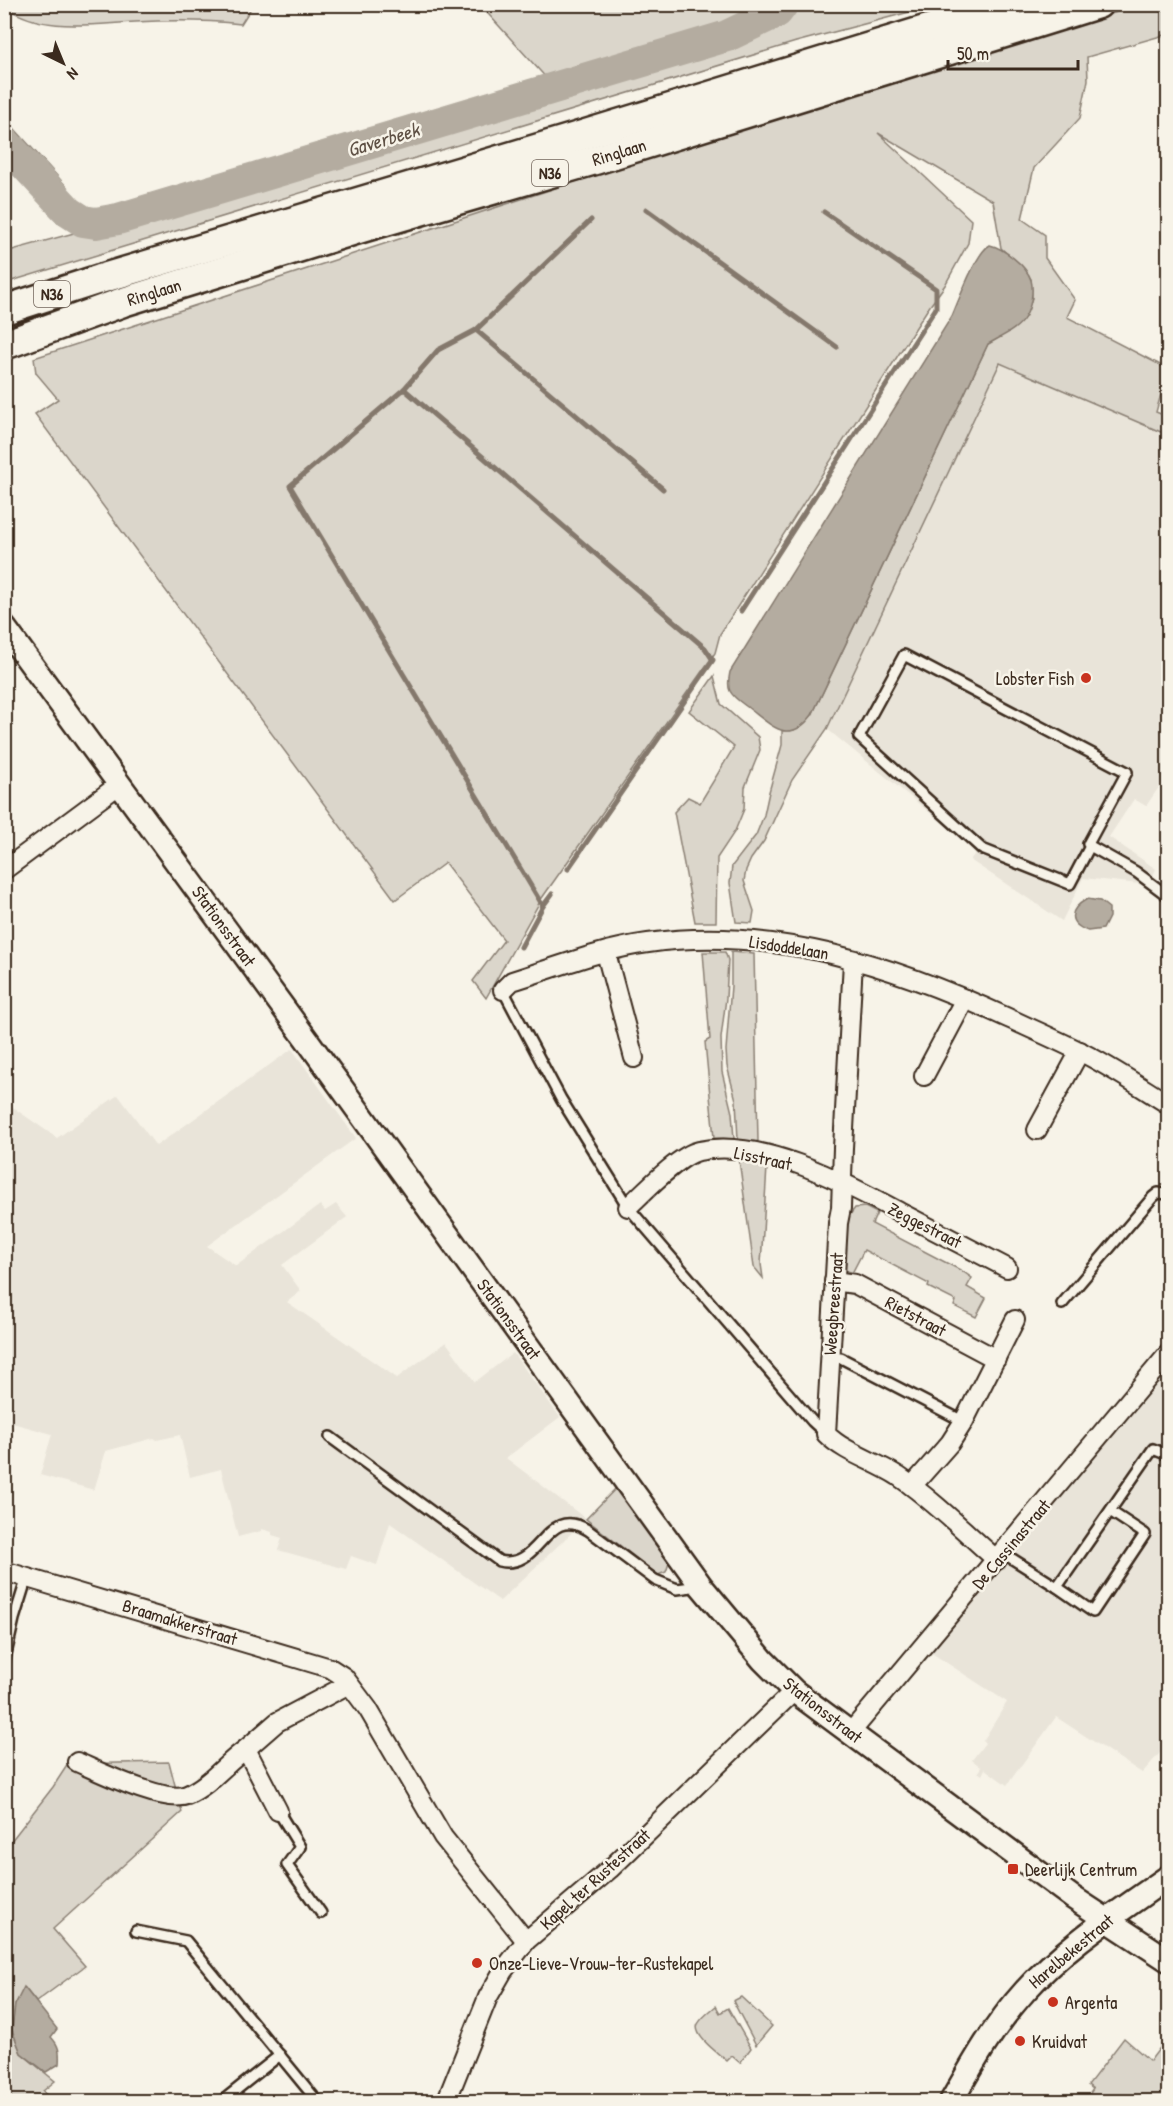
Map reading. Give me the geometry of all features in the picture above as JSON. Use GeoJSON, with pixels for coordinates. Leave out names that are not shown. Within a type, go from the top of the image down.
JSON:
{"type":"FeatureCollection","features":[{"type":"Feature","properties":{"kind":"main road","name":"Ringlaan"},"geometry":{"type":"LineString","coordinates":[[4,310],[1010,4]]}},
{"type":"Feature","properties":{"kind":"main road","name":"Ringlaan"},"geometry":{"type":"LineString","coordinates":[[4,345],[134,298],[595,160],[1098,4]]}},
{"type":"Feature","properties":{"kind":"street","name":"Stationsstraat"},"geometry":{"type":"LineString","coordinates":[[4,627],[701,1586],[763,1659],[794,1691],[995,1840],[1107,1920],[1168,1959]]}},
{"type":"Feature","properties":{"kind":"street"},"geometry":{"type":"LineString","coordinates":[[4,870],[120,784]]}},
{"type":"Feature","properties":{"kind":"street","name":"Lisdoddelaan"},"geometry":{"type":"LineString","coordinates":[[503,990],[512,981],[647,943],[726,938],[758,940],[807,948],[872,964],[966,999],[1080,1051],[1168,1104]]}},
{"type":"Feature","properties":{"kind":"street"},"geometry":{"type":"LineString","coordinates":[[606,953],[634,1058]]}},
{"type":"Feature","properties":{"kind":"street","name":"Weegbreestraat"},"geometry":{"type":"LineString","coordinates":[[826,1434],[853,961]]}},
{"type":"Feature","properties":{"kind":"street"},"geometry":{"type":"LineString","coordinates":[[924,1076],[966,999]]}},
{"type":"Feature","properties":{"kind":"street"},"geometry":{"type":"LineString","coordinates":[[1037,1131],[1080,1051]]}},
{"type":"Feature","properties":{"kind":"street","name":"Lisstraat"},"geometry":{"type":"LineString","coordinates":[[628,1207],[676,1163],[698,1151],[736,1149],[764,1154],[811,1169],[842,1183]]}},
{"type":"Feature","properties":{"kind":"street","name":"Zeggestraat"},"geometry":{"type":"LineString","coordinates":[[842,1183],[1007,1268]]}},
{"type":"Feature","properties":{"kind":"street","name":"Rietstraat"},"geometry":{"type":"LineString","coordinates":[[834,1281],[855,1284],[996,1359]]}},
{"type":"Feature","properties":{"kind":"street"},"geometry":{"type":"LineString","coordinates":[[912,1486],[950,1443],[964,1421],[1015,1320]]}},
{"type":"Feature","properties":{"kind":"street","name":"De Cassinastraat"},"geometry":{"type":"LineString","coordinates":[[851,1732],[1168,1354]]}},
{"type":"Feature","properties":{"kind":"street"},"geometry":{"type":"LineString","coordinates":[[826,1434],[835,1443],[887,1469],[912,1486],[1000,1556]]}},
{"type":"Feature","properties":{"kind":"street","name":"Braamakkerstraat"},"geometry":{"type":"LineString","coordinates":[[4,1571],[330,1668],[344,1677],[368,1710],[443,1837],[484,1885],[526,1941]]}},
{"type":"Feature","properties":{"kind":"street"},"geometry":{"type":"LineString","coordinates":[[77,1762],[139,1788],[166,1796],[185,1796],[207,1782],[277,1722],[350,1684]]}},
{"type":"Feature","properties":{"kind":"street","name":"Kapel ter Rustestraat"},"geometry":{"type":"LineString","coordinates":[[446,2102],[488,1997],[503,1971],[526,1941],[610,1869],[794,1691]]}},
{"type":"Feature","properties":{"kind":"street"},"geometry":{"type":"LineString","coordinates":[[246,1749],[278,1811]]}},
{"type":"Feature","properties":{"kind":"street","name":"Harelbekestraat"},"geometry":{"type":"LineString","coordinates":[[951,2102],[985,2044],[1025,1990],[1064,1953],[1168,1877]]}},
{"type":"Feature","properties":{"kind":"lane"},"geometry":{"type":"LineString","coordinates":[[904,655],[1127,772],[1088,844],[1090,846],[1070,884],[982,849],[859,737],[904,655]]}},
{"type":"Feature","properties":{"kind":"lane"},"geometry":{"type":"LineString","coordinates":[[1090,846],[1136,872],[1168,896]]}},
{"type":"Feature","properties":{"kind":"lane"},"geometry":{"type":"LineString","coordinates":[[503,990],[561,1099],[628,1207],[812,1421],[826,1434]]}},
{"type":"Feature","properties":{"kind":"lane"},"geometry":{"type":"LineString","coordinates":[[1062,1304],[1153,1197],[1158,1193],[1168,1194]]}},
{"type":"Feature","properties":{"kind":"lane"},"geometry":{"type":"LineString","coordinates":[[829,1358],[841,1358],[957,1418]]}},
{"type":"Feature","properties":{"kind":"lane"},"geometry":{"type":"LineString","coordinates":[[330,1437],[499,1561],[510,1564],[518,1560],[559,1525],[569,1522],[588,1530],[655,1580],[677,1589],[701,1586]]}},
{"type":"Feature","properties":{"kind":"lane"},"geometry":{"type":"LineString","coordinates":[[1057,1587],[1153,1449],[1168,1455]]}},
{"type":"Feature","properties":{"kind":"lane"},"geometry":{"type":"LineString","coordinates":[[1000,1556],[1057,1587],[1093,1612],[1145,1534],[1110,1511]]}},
{"type":"Feature","properties":{"kind":"lane"},"geometry":{"type":"LineString","coordinates":[[4,1663],[27,1577]]}},
{"type":"Feature","properties":{"kind":"lane"},"geometry":{"type":"LineString","coordinates":[[278,1811],[300,1847],[287,1865],[321,1913]]}},
{"type":"Feature","properties":{"kind":"lane"},"geometry":{"type":"LineString","coordinates":[[136,1931],[186,1941],[318,2102]]}},
{"type":"Feature","properties":{"kind":"lane"},"geometry":{"type":"LineString","coordinates":[[221,2102],[280,2055]]}},
{"type":"Feature","properties":{"kind":"shaded area"},"geometry":{"type":"Polygon","coordinates":[[[4,5],[253,5],[241,24],[148,21],[68,25],[35,21],[4,5]]]}},
{"type":"Feature","properties":{"kind":"shaded area"},"geometry":{"type":"Polygon","coordinates":[[[480,5],[775,5],[750,21],[648,54],[550,82],[480,5]]]}},
{"type":"Feature","properties":{"kind":"shaded area"},"geometry":{"type":"Polygon","coordinates":[[[790,5],[936,5],[796,42],[5,283],[5,252],[244,186],[717,44],[765,24],[790,5]]]}},
{"type":"Feature","properties":{"kind":"shaded area"},"geometry":{"type":"Polygon","coordinates":[[[1140,5],[1168,5],[1168,34],[1087,57],[1088,80],[1080,118],[1034,168],[1022,219],[1045,235],[1045,258],[1075,300],[1067,317],[1168,369],[1156,412],[1168,417],[1168,435],[1000,363],[827,729],[792,780],[764,841],[746,870],[744,881],[754,911],[752,923],[736,922],[730,883],[732,866],[756,835],[764,815],[782,745],[782,731],[794,730],[812,715],[988,344],[1014,328],[1025,317],[1032,298],[1031,279],[1001,248],[993,201],[878,133],[971,220],[968,243],[945,285],[720,634],[715,653],[542,898],[486,998],[473,981],[504,940],[445,863],[395,900],[35,414],[58,399],[36,373],[34,358],[749,125],[1140,5]]]}},
{"type":"Feature","properties":{"kind":"shaded area"},"geometry":{"type":"Polygon","coordinates":[[[4,117],[67,187],[61,193],[5,132],[4,117]]]}},
{"type":"Feature","properties":{"kind":"shaded area"},"geometry":{"type":"Polygon","coordinates":[[[990,245],[1014,258],[1029,275],[1032,294],[1027,313],[1022,322],[988,344],[812,715],[796,729],[789,731],[774,727],[732,694],[728,682],[730,672],[952,316],[974,266],[990,245]]]}},
{"type":"Feature","properties":{"kind":"shaded area"},"geometry":{"type":"Polygon","coordinates":[[[1000,363],[1168,435],[1168,774],[1146,806],[1134,799],[1109,837],[1156,869],[1149,885],[1083,878],[1062,921],[970,860],[977,851],[827,729],[1000,363]]]}},
{"type":"Feature","properties":{"kind":"shaded area"},"geometry":{"type":"Polygon","coordinates":[[[714,676],[721,704],[758,737],[760,750],[745,787],[744,809],[735,831],[717,858],[716,922],[695,922],[674,812],[688,797],[700,803],[734,747],[689,711],[714,676]]]}},
{"type":"Feature","properties":{"kind":"shaded area"},"geometry":{"type":"Polygon","coordinates":[[[1087,899],[1100,901],[1109,908],[1109,917],[1103,929],[1088,931],[1073,920],[1073,912],[1087,899]]]}},
{"type":"Feature","properties":{"kind":"shaded area"},"geometry":{"type":"Polygon","coordinates":[[[703,952],[725,952],[728,960],[721,1038],[722,1072],[732,1113],[734,1139],[714,1138],[705,1042],[710,1039],[703,952]]]}},
{"type":"Feature","properties":{"kind":"shaded area"},"geometry":{"type":"Polygon","coordinates":[[[731,952],[754,954],[758,1141],[756,1142],[738,1140],[736,1100],[727,1066],[731,952]]]}},
{"type":"Feature","properties":{"kind":"shaded area"},"geometry":{"type":"Polygon","coordinates":[[[292,1049],[356,1138],[207,1246],[236,1266],[320,1205],[325,1211],[336,1204],[347,1217],[282,1265],[301,1291],[287,1302],[397,1378],[446,1342],[475,1382],[513,1353],[560,1417],[506,1458],[586,1519],[500,1601],[390,1523],[377,1565],[351,1556],[346,1569],[278,1550],[282,1538],[262,1529],[238,1537],[221,1469],[190,1477],[180,1435],[157,1440],[154,1438],[106,1451],[94,1490],[40,1475],[52,1434],[9,1422],[5,1437],[5,1102],[57,1138],[118,1095],[156,1146],[292,1049]]]}},
{"type":"Feature","properties":{"kind":"shaded area"},"geometry":{"type":"Polygon","coordinates":[[[739,1160],[767,1167],[761,1264],[763,1278],[754,1267],[739,1160]]]}},
{"type":"Feature","properties":{"kind":"shaded area"},"geometry":{"type":"Polygon","coordinates":[[[865,1207],[877,1213],[872,1224],[972,1278],[967,1287],[986,1298],[976,1317],[954,1306],[956,1301],[928,1287],[929,1284],[864,1250],[852,1273],[843,1269],[846,1220],[855,1208],[865,1207]]]}},
{"type":"Feature","properties":{"kind":"shaded area"},"geometry":{"type":"Polygon","coordinates":[[[1168,1367],[1168,1744],[1142,1773],[1056,1717],[1007,1785],[985,1769],[982,1775],[978,1772],[981,1767],[972,1760],[985,1743],[983,1741],[1007,1702],[930,1652],[1168,1367]]]}},
{"type":"Feature","properties":{"kind":"shaded area"},"geometry":{"type":"Polygon","coordinates":[[[619,1485],[669,1563],[666,1572],[658,1575],[586,1519],[619,1485]]]}},
{"type":"Feature","properties":{"kind":"shaded area"},"geometry":{"type":"Polygon","coordinates":[[[169,1762],[182,1812],[53,1929],[85,1966],[36,2002],[25,1988],[15,2005],[12,2030],[21,2053],[55,2081],[43,2091],[52,2101],[6,2102],[4,1850],[68,1764],[169,1762]]]}},
{"type":"Feature","properties":{"kind":"shaded area"},"geometry":{"type":"Polygon","coordinates":[[[24,1987],[57,2029],[51,2037],[58,2049],[59,2064],[46,2072],[21,2053],[12,2030],[15,2005],[24,1987]]]}},
{"type":"Feature","properties":{"kind":"shaded area"},"geometry":{"type":"Polygon","coordinates":[[[741,1997],[772,2026],[756,2045],[733,2001],[741,1997]]]}},
{"type":"Feature","properties":{"kind":"shaded area"},"geometry":{"type":"Polygon","coordinates":[[[716,2006],[720,2013],[728,2008],[751,2048],[740,2063],[732,2056],[727,2061],[702,2039],[699,2033],[698,2024],[716,2006]]]}},
{"type":"Feature","properties":{"kind":"shaded area"},"geometry":{"type":"Polygon","coordinates":[[[1124,2038],[1150,2061],[1162,2045],[1168,2050],[1168,2101],[1085,2101],[1093,2089],[1088,2085],[1124,2038]]]}},
{"type":"Feature","properties":{"kind":"waterway","name":"Gaverbeek"},"geometry":{"type":"LineString","coordinates":[[4,142],[69,212],[83,221],[96,223],[118,219],[727,36],[777,12],[783,4]]}},
{"type":"Feature","properties":{"kind":"waterway"},"geometry":{"type":"LineString","coordinates":[[646,209],[837,347]]}},
{"type":"Feature","properties":{"kind":"waterway"},"geometry":{"type":"LineString","coordinates":[[741,611],[936,308],[936,289],[824,212]]}},
{"type":"Feature","properties":{"kind":"waterway"},"geometry":{"type":"LineString","coordinates":[[543,906],[290,486],[404,389],[438,350],[476,330],[591,220]]}},
{"type":"Feature","properties":{"kind":"waterway"},"geometry":{"type":"LineString","coordinates":[[476,330],[663,489]]}},
{"type":"Feature","properties":{"kind":"waterway"},"geometry":{"type":"LineString","coordinates":[[404,389],[705,648],[713,660],[568,869]]}},
{"type":"Feature","properties":{"kind":"waterway"},"geometry":{"type":"LineString","coordinates":[[521,947],[552,894]]}},
{"type":"Feature","properties":{"kind":"place","name":"Lobster Fish"},"geometry":{"type":"Point","coordinates":[1086,678]}},
{"type":"Feature","properties":{"kind":"place","name":"Deerlijk Centrum"},"geometry":{"type":"Point","coordinates":[1013,1869]}},
{"type":"Feature","properties":{"kind":"place","name":"Onze-Lieve-Vrouw-ter-Rustekapel"},"geometry":{"type":"Point","coordinates":[477,1963]}},
{"type":"Feature","properties":{"kind":"place","name":"Argenta"},"geometry":{"type":"Point","coordinates":[1053,2002]}},
{"type":"Feature","properties":{"kind":"place","name":"Kruidvat"},"geometry":{"type":"Point","coordinates":[1020,2041]}}]}
